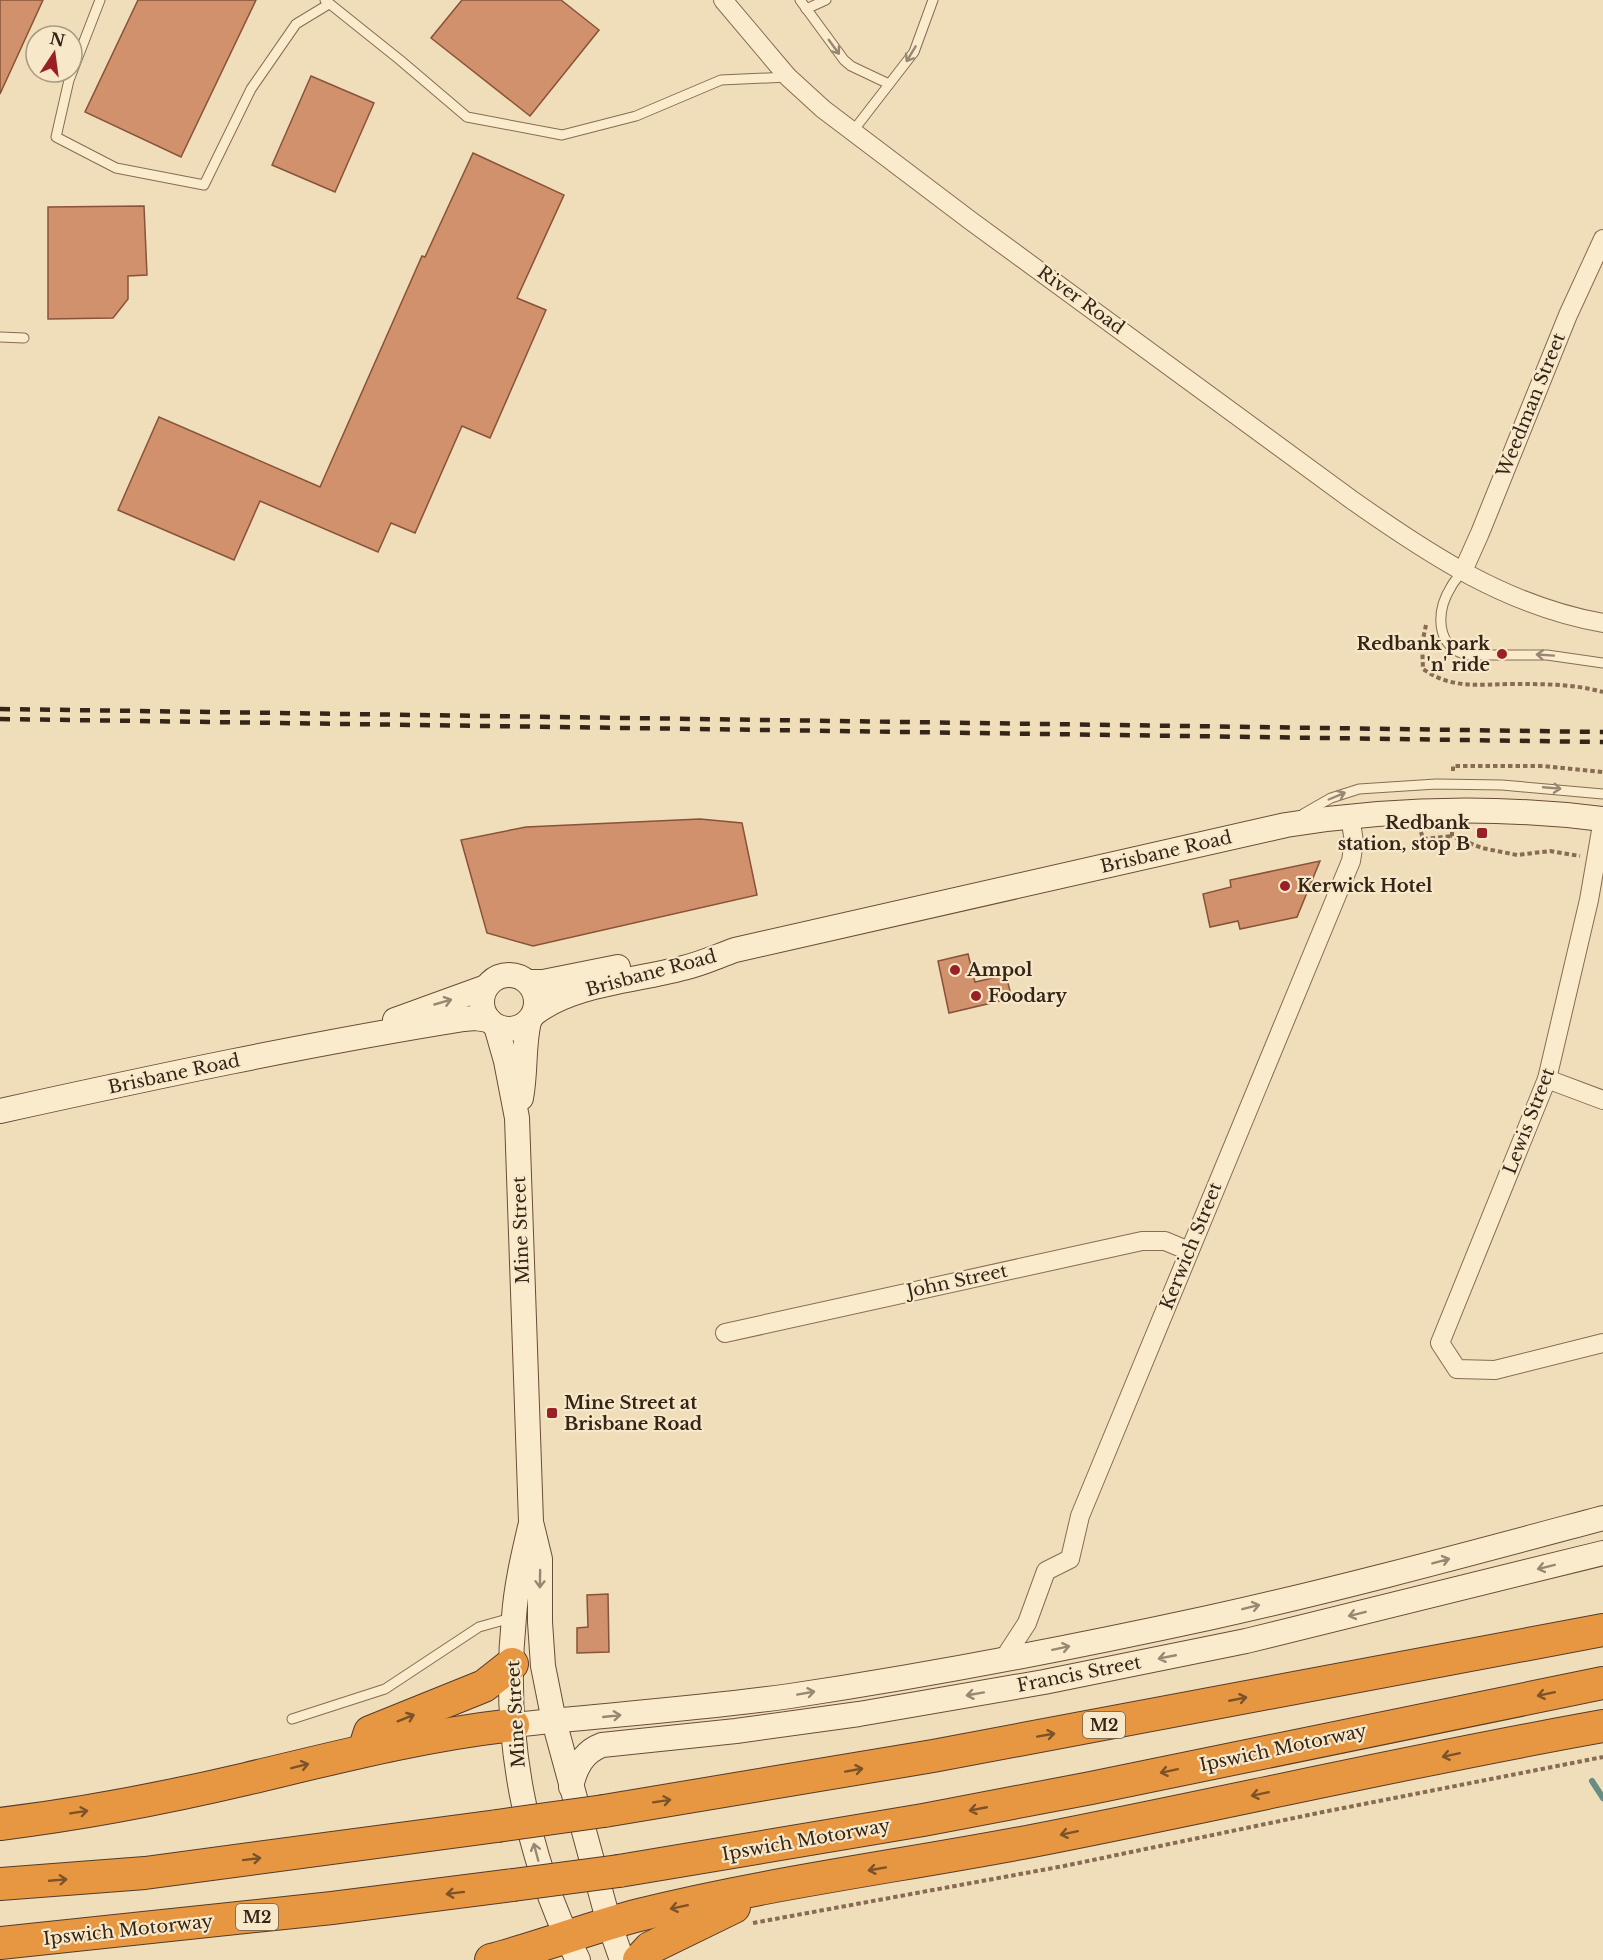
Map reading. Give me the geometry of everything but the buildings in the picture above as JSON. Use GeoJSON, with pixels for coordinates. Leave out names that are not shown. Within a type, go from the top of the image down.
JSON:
{"type":"FeatureCollection","features":[{"type":"Feature","properties":{"kind":"highway","name":"M2"},"geometry":{"type":"LineString","coordinates":[[0,1884],[157,1871],[604,1810],[933,1756],[1603,1630]]}},
{"type":"Feature","properties":{"kind":"highway"},"geometry":{"type":"LineString","coordinates":[[363,1750],[369,1732],[484,1686],[512,1664]]}},
{"type":"Feature","properties":{"kind":"highway","name":"Ipswich Motorway"},"geometry":{"type":"LineString","coordinates":[[0,1943],[321,1910],[619,1871],[923,1820],[1603,1683]]}},
{"type":"Feature","properties":{"kind":"highway"},"geometry":{"type":"LineString","coordinates":[[0,1824],[167,1796],[363,1750],[513,1725]]}},
{"type":"Feature","properties":{"kind":"highway"},"geometry":{"type":"LineString","coordinates":[[491,1960],[534,1949],[572,1948],[609,1923],[757,1891],[1031,1841],[1508,1743],[1603,1726]]}},
{"type":"Feature","properties":{"kind":"highway"},"geometry":{"type":"LineString","coordinates":[[639,1960],[650,1948],[732,1909],[757,1891]]}},
{"type":"Feature","properties":{"kind":"main road","name":"Brisbane Road"},"geometry":{"type":"LineString","coordinates":[[529,982],[543,982],[682,956],[735,950],[1286,825],[1350,816],[1452,809],[1552,813],[1603,819]]}},
{"type":"Feature","properties":{"kind":"main road","name":"Brisbane Road"},"geometry":{"type":"LineString","coordinates":[[532,1017],[548,1003],[570,994],[685,968],[735,950]]}},
{"type":"Feature","properties":{"kind":"main road"},"geometry":{"type":"LineString","coordinates":[[502,975],[520,976],[529,982],[536,993],[537,1004],[532,1017],[515,1029],[493,1023],[482,1004],[486,987],[492,980],[502,975]]}},
{"type":"Feature","properties":{"kind":"main road","name":"Brisbane Road"},"geometry":{"type":"LineString","coordinates":[[349,1039],[435,1004],[486,987]]}},
{"type":"Feature","properties":{"kind":"main road","name":"Mine Street"},"geometry":{"type":"LineString","coordinates":[[517,1118],[524,1086],[525,1038],[532,1017]]}},
{"type":"Feature","properties":{"kind":"main road","name":"Brisbane Road"},"geometry":{"type":"LineString","coordinates":[[0,1111],[184,1070],[464,1018],[475,1018],[493,1023]]}},
{"type":"Feature","properties":{"kind":"main road","name":"Mine Street"},"geometry":{"type":"LineString","coordinates":[[493,1023],[506,1061],[517,1118],[531,1522],[540,1559],[543,1666],[571,1787],[609,1923],[622,1960]]}},
{"type":"Feature","properties":{"kind":"main road","name":"Francis Street"},"geometry":{"type":"LineString","coordinates":[[513,1725],[694,1708],[790,1696],[1003,1660],[1209,1618],[1603,1518]]}},
{"type":"Feature","properties":{"kind":"main road","name":"Mine Street"},"geometry":{"type":"LineString","coordinates":[[531,1522],[514,1618],[513,1725],[518,1769],[529,1828],[540,1869],[572,1948]]}},
{"type":"Feature","properties":{"kind":"main road","name":"Francis Street"},"geometry":{"type":"LineString","coordinates":[[571,1787],[577,1767],[583,1757],[602,1745],[736,1731],[859,1714],[1044,1682],[1246,1641],[1603,1553]]}},
{"type":"Feature","properties":{"kind":"street","name":"River Road"},"geometry":{"type":"LineString","coordinates":[[723,0],[788,78],[823,109],[971,221],[1352,500],[1462,572],[1502,592],[1526,602],[1603,623]]}},
{"type":"Feature","properties":{"kind":"street","name":"Weedman Street"},"geometry":{"type":"LineString","coordinates":[[1462,572],[1476,543],[1568,315],[1603,239]]}},
{"type":"Feature","properties":{"kind":"street","name":"Kerwich Street"},"geometry":{"type":"LineString","coordinates":[[1003,1660],[1026,1623],[1046,1571],[1070,1559],[1080,1516],[1351,861],[1354,842],[1350,816]]}},
{"type":"Feature","properties":{"kind":"street","name":"Lewis Street"},"geometry":{"type":"LineString","coordinates":[[1603,819],[1589,900],[1547,1079],[1440,1343],[1457,1369],[1495,1370],[1603,1343]]}},
{"type":"Feature","properties":{"kind":"street"},"geometry":{"type":"LineString","coordinates":[[1547,1079],[1603,1100]]}},
{"type":"Feature","properties":{"kind":"street","name":"John Street"},"geometry":{"type":"LineString","coordinates":[[725,1333],[1142,1241],[1165,1241],[1189,1251]]}},
{"type":"Feature","properties":{"kind":"lane"},"geometry":{"type":"LineString","coordinates":[[100,0],[69,80],[56,137],[116,168],[204,184],[251,89],[296,24],[327,2],[467,117],[562,135],[636,116],[722,80],[788,78]]}},
{"type":"Feature","properties":{"kind":"lane"},"geometry":{"type":"LineString","coordinates":[[800,0],[844,60],[851,66],[889,84]]}},
{"type":"Feature","properties":{"kind":"lane"},"geometry":{"type":"LineString","coordinates":[[806,9],[826,0]]}},
{"type":"Feature","properties":{"kind":"lane"},"geometry":{"type":"LineString","coordinates":[[853,131],[914,52],[933,0]]}},
{"type":"Feature","properties":{"kind":"lane"},"geometry":{"type":"LineString","coordinates":[[0,337],[24,338]]}},
{"type":"Feature","properties":{"kind":"lane"},"geometry":{"type":"LineString","coordinates":[[1462,572],[1450,588],[1440,621],[1445,640],[1455,650],[1467,655],[1547,655],[1603,663]]}},
{"type":"Feature","properties":{"kind":"lane"},"geometry":{"type":"LineString","coordinates":[[1286,825],[1331,798],[1359,789],[1436,784],[1502,785],[1603,794]]}},
{"type":"Feature","properties":{"kind":"lane"},"geometry":{"type":"LineString","coordinates":[[292,1719],[385,1689],[479,1627],[514,1618]]}},
{"type":"Feature","properties":{"kind":"path"},"geometry":{"type":"LineString","coordinates":[[1452,779],[1453,766],[1543,766],[1603,772]]}},
{"type":"Feature","properties":{"kind":"path"},"geometry":{"type":"LineString","coordinates":[[1452,828],[1452,836]]}},
{"type":"Feature","properties":{"kind":"path"},"geometry":{"type":"LineString","coordinates":[[1423,839],[1452,836],[1482,848],[1517,855],[1550,851],[1585,857]]}},
{"type":"Feature","properties":{"kind":"path"},"geometry":{"type":"LineString","coordinates":[[751,1923],[1064,1866],[1603,1756]]}},
{"type":"Feature","properties":{"kind":"waterway"},"geometry":{"type":"LineString","coordinates":[[1592,1781],[1603,1798]]}},
{"type":"Feature","properties":{"kind":"railway"},"geometry":{"type":"LineString","coordinates":[[0,709],[1603,732]]}},
{"type":"Feature","properties":{"kind":"railway"},"geometry":{"type":"LineString","coordinates":[[0,719],[1603,742]]}},
{"type":"Feature","properties":{"kind":"place","name":"Redbank park 'n' ride"},"geometry":{"type":"Point","coordinates":[1502,654]}},
{"type":"Feature","properties":{"kind":"place","name":"Redbank station, stop B"},"geometry":{"type":"Point","coordinates":[1482,833]}},
{"type":"Feature","properties":{"kind":"place","name":"Kerwick Hotel"},"geometry":{"type":"Point","coordinates":[1285,886]}},
{"type":"Feature","properties":{"kind":"place","name":"Ampol"},"geometry":{"type":"Point","coordinates":[955,970]}},
{"type":"Feature","properties":{"kind":"place","name":"Foodary"},"geometry":{"type":"Point","coordinates":[976,996]}},
{"type":"Feature","properties":{"kind":"place","name":"Mine Street at Brisbane Road"},"geometry":{"type":"Point","coordinates":[552,1413]}}]}
